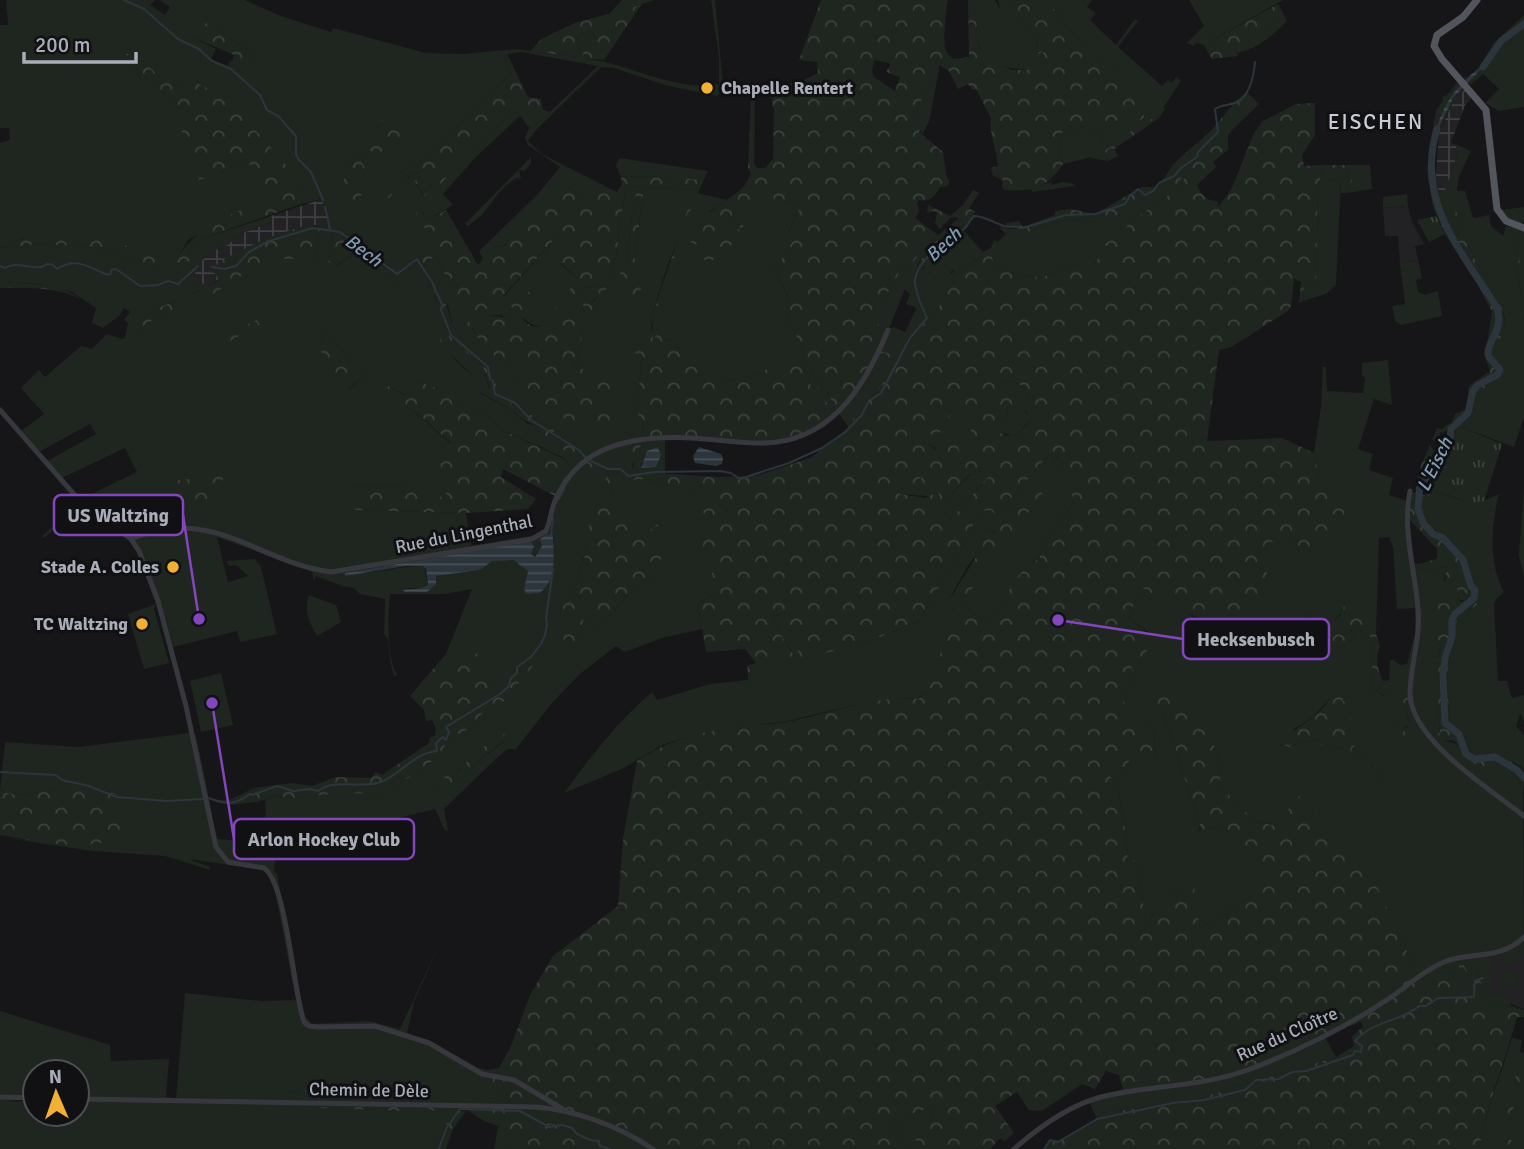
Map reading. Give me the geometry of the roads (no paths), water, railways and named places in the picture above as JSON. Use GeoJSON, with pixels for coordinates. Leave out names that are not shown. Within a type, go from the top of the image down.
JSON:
{"type":"FeatureCollection","features":[{"type":"Feature","properties":{"kind":"main road"},"geometry":{"type":"LineString","coordinates":[[1477,0],[1463,17],[1434,40],[1435,49],[1482,102],[1488,115],[1497,209],[1506,221],[1524,228]]}},
{"type":"Feature","properties":{"kind":"street","name":"Rue du Lingenthal"},"geometry":{"type":"LineString","coordinates":[[131,539],[161,530],[200,529],[218,532],[313,569],[331,572],[531,539],[546,531],[557,497],[572,472],[594,454],[604,450],[628,442],[666,436],[757,443],[780,441],[819,429],[838,412],[860,385],[888,330]]}},
{"type":"Feature","properties":{"kind":"street"},"geometry":{"type":"LineString","coordinates":[[0,410],[79,500],[131,539],[139,551],[151,578],[174,658],[216,847],[228,862],[264,868],[274,879],[304,1022],[318,1027],[375,1026],[429,1043],[482,1074],[514,1080],[566,1111]]}},
{"type":"Feature","properties":{"kind":"street"},"geometry":{"type":"LineString","coordinates":[[1410,491],[1407,519],[1419,624],[1411,680],[1411,704],[1417,722],[1442,751],[1524,816]]}},
{"type":"Feature","properties":{"kind":"street","name":"Rue du Cloître"},"geometry":{"type":"LineString","coordinates":[[1014,1149],[1043,1126],[1089,1101],[1251,1069],[1378,1006],[1418,975],[1444,962],[1487,956],[1517,943],[1524,937]]}},
{"type":"Feature","properties":{"kind":"street"},"geometry":{"type":"LineString","coordinates":[[0,1097],[21,1098]]}},
{"type":"Feature","properties":{"kind":"street","name":"Chemin de Dèle"},"geometry":{"type":"LineString","coordinates":[[91,1099],[523,1107],[566,1111],[614,1128],[653,1149]]}},
{"type":"Feature","properties":{"kind":"waterway"},"geometry":{"type":"LineString","coordinates":[[124,0],[144,9],[178,39],[199,49],[212,61],[231,69],[260,95],[267,110],[278,116],[296,136],[296,154],[311,172],[323,200]]}},
{"type":"Feature","properties":{"kind":"waterway","name":"L'Eisch"},"geometry":{"type":"LineString","coordinates":[[1483,67],[1501,41],[1524,24]]}},
{"type":"Feature","properties":{"kind":"waterway","name":"Bech"},"geometry":{"type":"LineString","coordinates":[[591,461],[608,469],[621,469],[628,476],[654,472],[720,471],[731,473],[740,479],[789,463],[822,448],[845,432],[861,416],[869,401],[881,393],[910,338],[927,318],[917,295],[915,281],[921,265],[934,251],[964,229],[974,216],[1004,226],[1023,228],[1066,215],[1095,214],[1125,204],[1138,189],[1145,195],[1153,191],[1159,183],[1174,176],[1197,157],[1198,152],[1218,132],[1215,109],[1237,102],[1245,95],[1255,62]]}},
{"type":"Feature","properties":{"kind":"waterway","name":"L'Eisch"},"geometry":{"type":"LineString","coordinates":[[1437,129],[1432,155],[1432,179],[1437,202],[1456,245],[1497,308],[1498,324],[1488,352],[1490,359],[1500,370],[1497,375],[1478,385],[1473,391],[1468,413],[1451,429],[1450,438],[1442,446],[1439,461],[1420,486],[1418,509],[1423,523],[1433,534],[1443,538],[1463,560],[1471,586],[1475,590],[1474,598],[1455,614],[1452,620],[1452,637],[1443,676],[1445,723],[1459,734],[1466,754],[1474,759],[1495,757],[1517,770],[1524,778]]}},
{"type":"Feature","properties":{"kind":"waterway"},"geometry":{"type":"LineString","coordinates":[[325,207],[330,229]]}},
{"type":"Feature","properties":{"kind":"waterway","name":"Bech"},"geometry":{"type":"LineString","coordinates":[[212,267],[224,269],[236,266],[249,252],[269,241],[313,228],[340,232],[397,274],[417,259],[442,304],[441,310],[451,335],[488,367],[495,394],[515,403],[531,420],[579,450],[585,457]]}},
{"type":"Feature","properties":{"kind":"waterway","name":"Bech"},"geometry":{"type":"LineString","coordinates":[[0,266],[43,267],[49,264],[57,269],[77,263],[108,275],[111,270],[116,269],[140,286],[158,285],[168,281],[178,284],[198,266]]}},
{"type":"Feature","properties":{"kind":"waterway"},"geometry":{"type":"LineString","coordinates":[[559,499],[564,489]]}},
{"type":"Feature","properties":{"kind":"waterway"},"geometry":{"type":"LineString","coordinates":[[551,536],[553,518]]}},
{"type":"Feature","properties":{"kind":"waterway"},"geometry":{"type":"LineString","coordinates":[[209,798],[230,803],[277,786],[293,791],[318,791],[332,785],[374,784],[421,756],[437,751],[436,743],[443,737],[446,740],[449,732],[446,727],[500,694],[509,686],[511,678],[517,673],[517,667],[531,657],[541,644],[547,624],[553,569]]}},
{"type":"Feature","properties":{"kind":"waterway"},"geometry":{"type":"LineString","coordinates":[[0,772],[56,775],[62,780],[89,786],[116,797],[166,801],[203,799]]}},
{"type":"Feature","properties":{"kind":"waterway"},"geometry":{"type":"LineString","coordinates":[[1044,1149],[1050,1140],[1058,1142],[1097,1119],[1245,1090],[1256,1080],[1279,1079],[1292,1072],[1306,1071],[1353,1055],[1355,1051],[1361,1052],[1362,1046],[1355,1041],[1370,1029],[1419,1006],[1426,1006],[1438,998],[1474,997],[1475,981],[1483,978]]}},
{"type":"Feature","properties":{"kind":"waterway"},"geometry":{"type":"LineString","coordinates":[[439,1149],[446,1129],[460,1109]]}},
{"type":"Feature","properties":{"kind":"waterway"},"geometry":{"type":"LineString","coordinates":[[462,1109],[520,1111],[549,1127],[562,1125],[572,1128],[577,1134],[599,1141],[600,1146],[610,1149]]}},
{"type":"Feature","properties":{"kind":"place","name":"Chapelle Rentert"},"geometry":{"type":"Point","coordinates":[707,88]}},
{"type":"Feature","properties":{"kind":"place","name":"Stade A. Colles"},"geometry":{"type":"Point","coordinates":[173,567]}},
{"type":"Feature","properties":{"kind":"place","name":"US Waltzing"},"geometry":{"type":"Point","coordinates":[199,619]}},
{"type":"Feature","properties":{"kind":"place","name":"Hecksenbusch"},"geometry":{"type":"Point","coordinates":[1058,620]}},
{"type":"Feature","properties":{"kind":"place","name":"TC Waltzing"},"geometry":{"type":"Point","coordinates":[142,624]}},
{"type":"Feature","properties":{"kind":"place","name":"Arlon Hockey Club"},"geometry":{"type":"Point","coordinates":[212,703]}},
{"type":"Feature","properties":{"kind":"district","name":"EISCHEN"},"geometry":{"type":"Point","coordinates":[1376,122]}}]}
